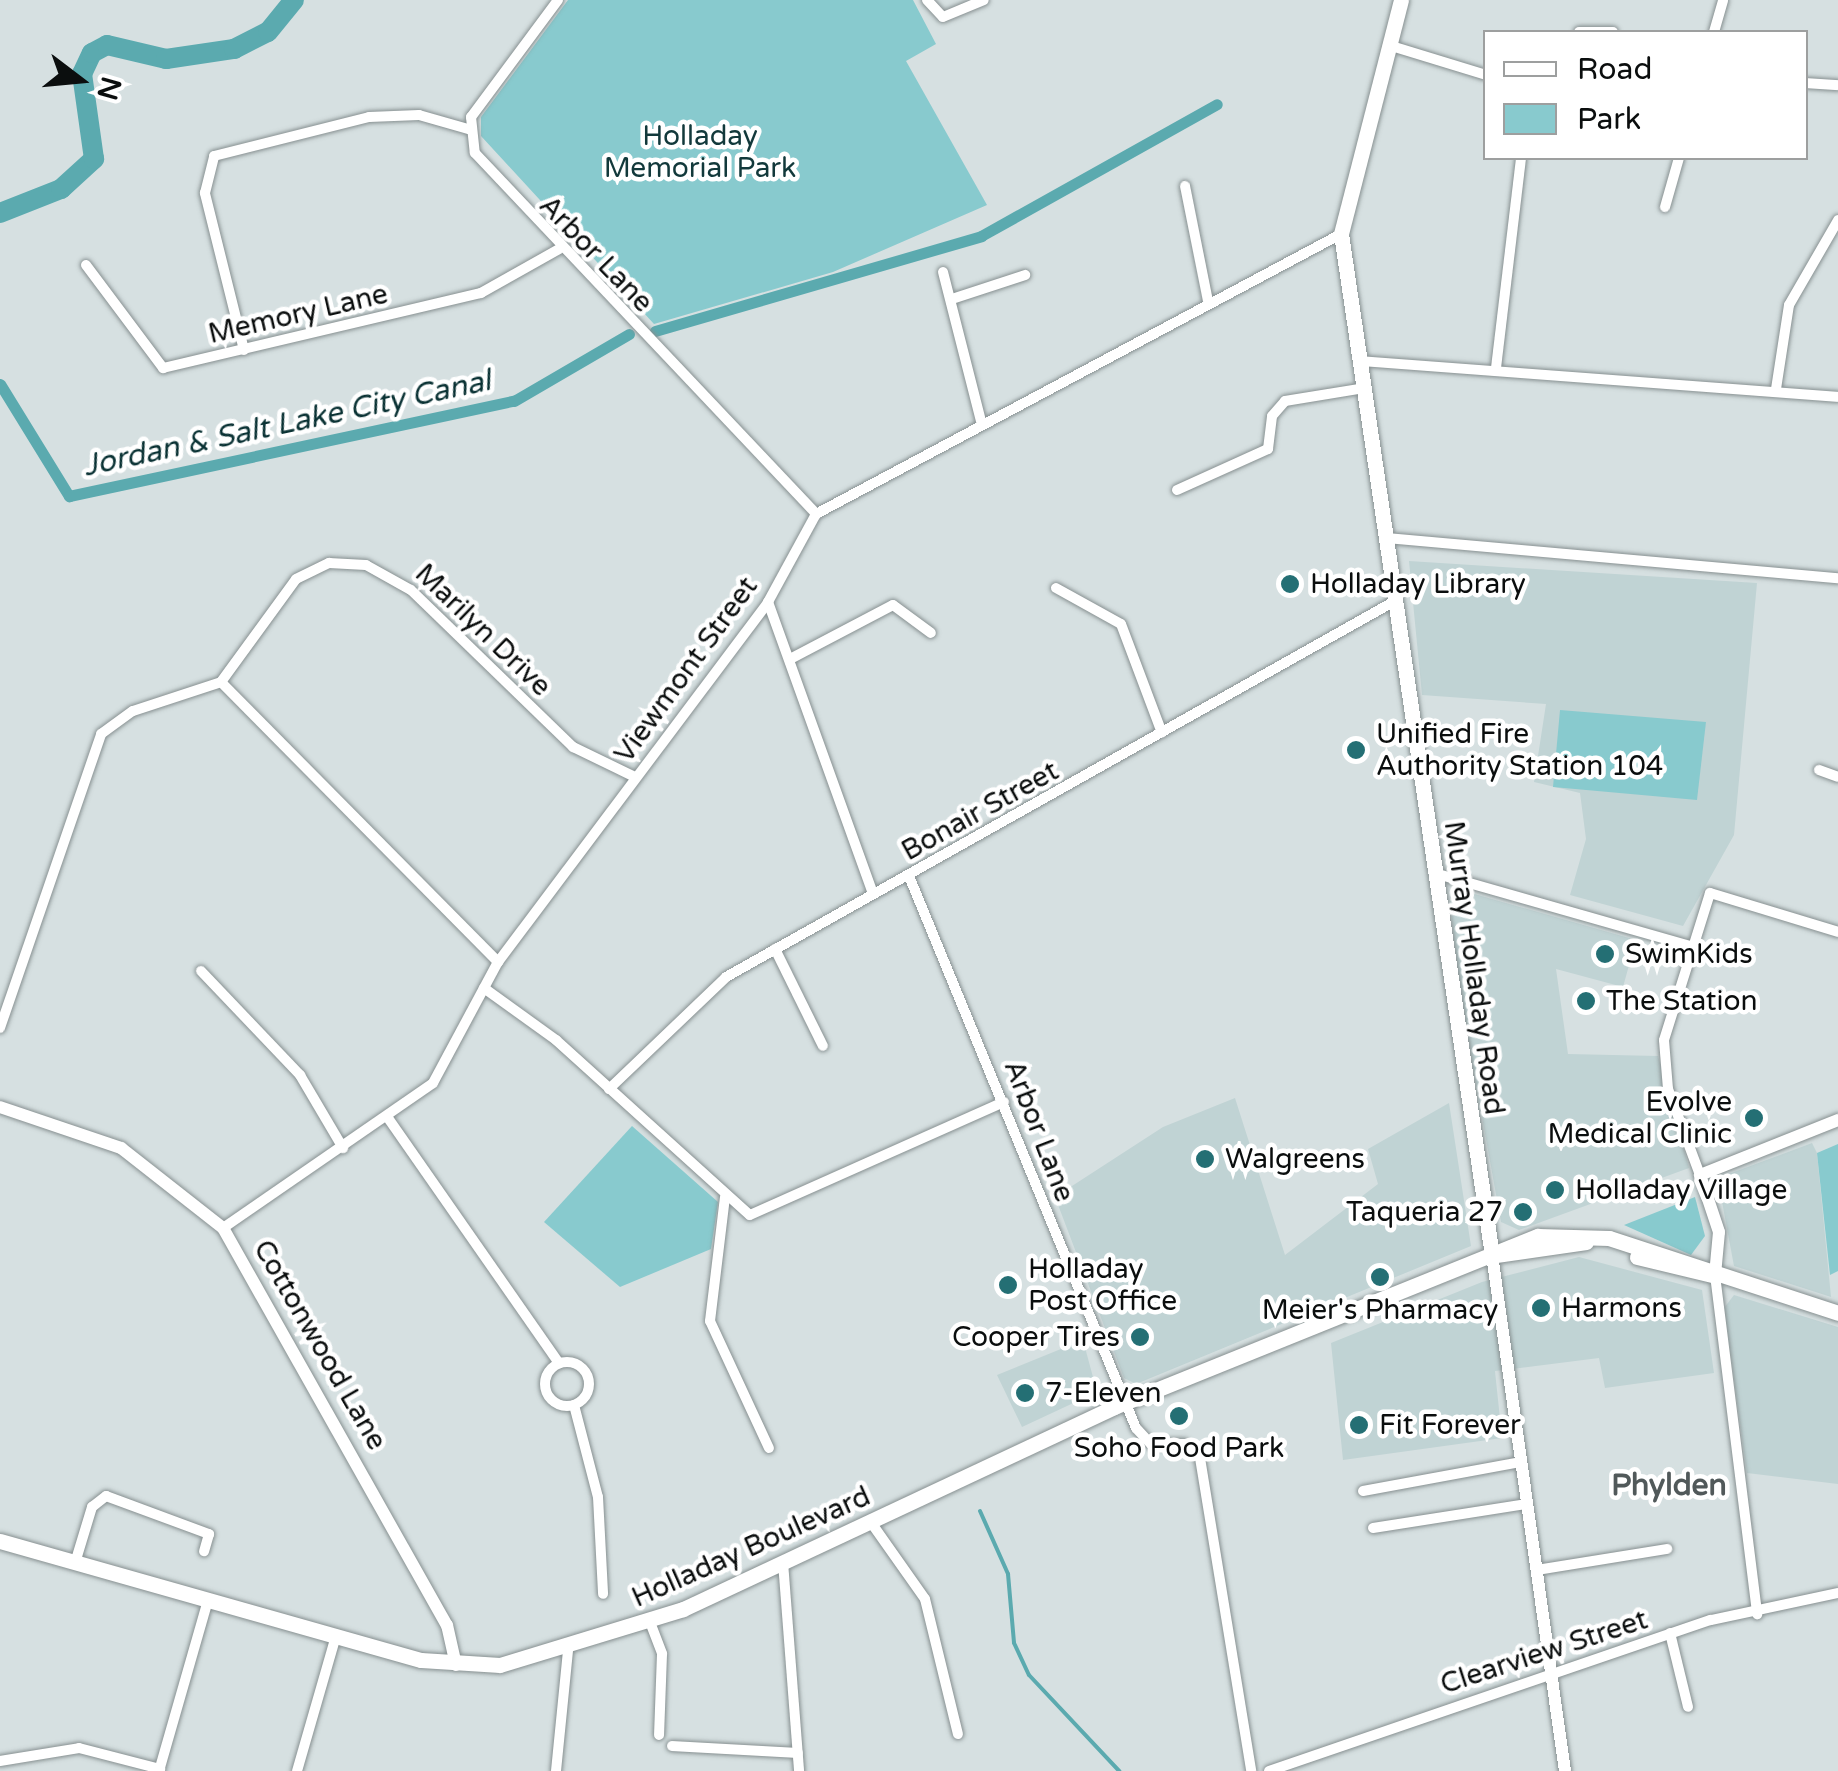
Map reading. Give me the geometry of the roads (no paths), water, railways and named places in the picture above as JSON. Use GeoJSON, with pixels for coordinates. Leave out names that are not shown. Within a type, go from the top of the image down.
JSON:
{"type":"FeatureCollection","features":[{"type":"Feature","properties":{"kind":"main road","name":"Murray Holladay Road"},"geometry":{"type":"LineString","coordinates":[[1401,0],[1341,234],[1492,1255]]}},
{"type":"Feature","properties":{"kind":"main road","name":"Holladay Boulevard"},"geometry":{"type":"LineString","coordinates":[[0,1541],[456,1666],[568,1650],[650,1622],[1124,1402],[1547,1234],[1590,1238],[1714,1275]]}},
{"type":"Feature","properties":{"kind":"main road"},"geometry":{"type":"LineString","coordinates":[[1714,1275],[1838,1312]]}},
{"type":"Feature","properties":{"kind":"street"},"geometry":{"type":"LineString","coordinates":[[244,350],[204,193],[214,156],[368,117],[419,116],[468,129],[558,0]]}},
{"type":"Feature","properties":{"kind":"street"},"geometry":{"type":"LineString","coordinates":[[926,0],[943,18],[984,0]]}},
{"type":"Feature","properties":{"kind":"street"},"geometry":{"type":"LineString","coordinates":[[1715,30],[1723,0]]}},
{"type":"Feature","properties":{"kind":"street"},"geometry":{"type":"LineString","coordinates":[[1388,45],[1483,74]]}},
{"type":"Feature","properties":{"kind":"street"},"geometry":{"type":"LineString","coordinates":[[1808,83],[1838,84]]}},
{"type":"Feature","properties":{"kind":"street","name":"Arbor Lane"},"geometry":{"type":"LineString","coordinates":[[468,129],[502,190],[816,514]]}},
{"type":"Feature","properties":{"kind":"street"},"geometry":{"type":"LineString","coordinates":[[1496,368],[1521,160]]}},
{"type":"Feature","properties":{"kind":"street"},"geometry":{"type":"LineString","coordinates":[[1665,206],[1678,160]]}},
{"type":"Feature","properties":{"kind":"street"},"geometry":{"type":"LineString","coordinates":[[1185,186],[1208,301]]}},
{"type":"Feature","properties":{"kind":"street"},"geometry":{"type":"LineString","coordinates":[[1776,389],[1789,304],[1838,220]]}},
{"type":"Feature","properties":{"kind":"street"},"geometry":{"type":"LineString","coordinates":[[816,514],[981,421],[1341,234]]}},
{"type":"Feature","properties":{"kind":"street","name":"Memory Lane"},"geometry":{"type":"LineString","coordinates":[[86,265],[163,368],[481,293],[559,249]]}},
{"type":"Feature","properties":{"kind":"street"},"geometry":{"type":"LineString","coordinates":[[943,272],[955,298],[981,421]]}},
{"type":"Feature","properties":{"kind":"street"},"geometry":{"type":"LineString","coordinates":[[955,298],[1025,275]]}},
{"type":"Feature","properties":{"kind":"street"},"geometry":{"type":"LineString","coordinates":[[1360,361],[1776,389],[1838,397]]}},
{"type":"Feature","properties":{"kind":"street"},"geometry":{"type":"LineString","coordinates":[[1177,490],[1268,449],[1272,416],[1285,401],[1364,388]]}},
{"type":"Feature","properties":{"kind":"street","name":"Viewmont Street"},"geometry":{"type":"LineString","coordinates":[[223,1228],[388,1118],[439,1076],[498,962],[768,602],[816,514]]}},
{"type":"Feature","properties":{"kind":"street"},"geometry":{"type":"LineString","coordinates":[[1386,538],[1838,578]]}},
{"type":"Feature","properties":{"kind":"street","name":"Marilyn Drive"},"geometry":{"type":"LineString","coordinates":[[221,682],[296,578],[329,563],[366,565],[412,590],[573,747],[635,778]]}},
{"type":"Feature","properties":{"kind":"street"},"geometry":{"type":"LineString","coordinates":[[1056,588],[1121,624],[1162,734]]}},
{"type":"Feature","properties":{"kind":"street","name":"Bonair Street"},"geometry":{"type":"LineString","coordinates":[[609,1089],[721,981],[1395,601]]}},
{"type":"Feature","properties":{"kind":"street"},"geometry":{"type":"LineString","coordinates":[[768,602],[792,658],[873,893]]}},
{"type":"Feature","properties":{"kind":"street"},"geometry":{"type":"LineString","coordinates":[[792,658],[893,606],[931,633]]}},
{"type":"Feature","properties":{"kind":"street"},"geometry":{"type":"LineString","coordinates":[[0,1028],[101,734],[134,710],[221,682],[498,962]]}},
{"type":"Feature","properties":{"kind":"street"},"geometry":{"type":"LineString","coordinates":[[1819,770],[1838,777]]}},
{"type":"Feature","properties":{"kind":"street"},"geometry":{"type":"LineString","coordinates":[[1434,873],[1692,946]]}},
{"type":"Feature","properties":{"kind":"street","name":"Arbor Lane"},"geometry":{"type":"LineString","coordinates":[[909,876],[1124,1402],[1145,1441],[1184,1444],[1201,1461],[1250,1771]]}},
{"type":"Feature","properties":{"kind":"street"},"geometry":{"type":"LineString","coordinates":[[1757,1614],[1714,1275],[1719,1232],[1664,1054],[1710,893],[1838,932]]}},
{"type":"Feature","properties":{"kind":"street"},"geometry":{"type":"LineString","coordinates":[[775,949],[824,1046]]}},
{"type":"Feature","properties":{"kind":"street"},"geometry":{"type":"LineString","coordinates":[[202,971],[300,1075],[343,1148]]}},
{"type":"Feature","properties":{"kind":"street"},"geometry":{"type":"LineString","coordinates":[[484,988],[609,1089],[745,1214],[764,1214],[1004,1102]]}},
{"type":"Feature","properties":{"kind":"street","name":"Cottonwood Lane"},"geometry":{"type":"LineString","coordinates":[[0,1108],[121,1148],[223,1228],[440,1612],[456,1666]]}},
{"type":"Feature","properties":{"kind":"street"},"geometry":{"type":"LineString","coordinates":[[388,1118],[559,1362],[587,1376],[574,1404],[598,1497],[603,1594]]}},
{"type":"Feature","properties":{"kind":"street"},"geometry":{"type":"LineString","coordinates":[[1700,1175],[1838,1120]]}},
{"type":"Feature","properties":{"kind":"street"},"geometry":{"type":"LineString","coordinates":[[725,1197],[710,1322],[769,1448]]}},
{"type":"Feature","properties":{"kind":"street","name":"Murray Holladay Road"},"geometry":{"type":"LineString","coordinates":[[1492,1255],[1565,1771]]}},
{"type":"Feature","properties":{"kind":"street"},"geometry":{"type":"LineString","coordinates":[[559,1362],[546,1391],[574,1404]]}},
{"type":"Feature","properties":{"kind":"street"},"geometry":{"type":"LineString","coordinates":[[1363,1491],[1521,1462]]}},
{"type":"Feature","properties":{"kind":"street"},"geometry":{"type":"LineString","coordinates":[[75,1562],[92,1508],[106,1496],[209,1534],[204,1551]]}},
{"type":"Feature","properties":{"kind":"street"},"geometry":{"type":"LineString","coordinates":[[1373,1528],[1527,1504]]}},
{"type":"Feature","properties":{"kind":"street"},"geometry":{"type":"LineString","coordinates":[[870,1521],[925,1599],[958,1734]]}},
{"type":"Feature","properties":{"kind":"street"},"geometry":{"type":"LineString","coordinates":[[1537,1570],[1667,1549]]}},
{"type":"Feature","properties":{"kind":"street"},"geometry":{"type":"LineString","coordinates":[[783,1562],[799,1771]]}},
{"type":"Feature","properties":{"kind":"street","name":"Clearview Street"},"geometry":{"type":"LineString","coordinates":[[1269,1771],[1670,1634],[1838,1593]]}},
{"type":"Feature","properties":{"kind":"street"},"geometry":{"type":"LineString","coordinates":[[0,1761],[78,1748],[160,1770],[208,1600]]}},
{"type":"Feature","properties":{"kind":"street"},"geometry":{"type":"LineString","coordinates":[[650,1622],[662,1654],[659,1735]]}},
{"type":"Feature","properties":{"kind":"street"},"geometry":{"type":"LineString","coordinates":[[1670,1634],[1688,1707]]}},
{"type":"Feature","properties":{"kind":"street"},"geometry":{"type":"LineString","coordinates":[[297,1771],[336,1636]]}},
{"type":"Feature","properties":{"kind":"street"},"geometry":{"type":"LineString","coordinates":[[556,1771],[568,1650]]}},
{"type":"Feature","properties":{"kind":"street"},"geometry":{"type":"LineString","coordinates":[[672,1746],[798,1753]]}},
{"type":"Feature","properties":{"kind":"waterway"},"geometry":{"type":"LineString","coordinates":[[0,213],[61,189],[94,159],[82,74],[92,53],[107,45],[166,59],[234,49],[268,32],[294,0]]}},
{"type":"Feature","properties":{"kind":"waterway","name":"Jordan & Salt Lake City Canal"},"geometry":{"type":"LineString","coordinates":[[655,331],[981,236],[1217,104]]}},
{"type":"Feature","properties":{"kind":"waterway","name":"Jordan & Salt Lake City Canal"},"geometry":{"type":"LineString","coordinates":[[0,384],[69,496],[514,401],[629,334]]}},
{"type":"Feature","properties":{"kind":"waterway"},"geometry":{"type":"LineString","coordinates":[[980,1511],[1008,1574],[1014,1643],[1029,1675],[1119,1771]]}},
{"type":"Feature","properties":{"kind":"place","name":"Holladay Library"},"geometry":{"type":"Point","coordinates":[1290,584]}},
{"type":"Feature","properties":{"kind":"place","name":"Unified Fire Authority Station 104"},"geometry":{"type":"Point","coordinates":[1356,750]}},
{"type":"Feature","properties":{"kind":"place","name":"SwimKids"},"geometry":{"type":"Point","coordinates":[1605,954]}},
{"type":"Feature","properties":{"kind":"place","name":"The Station"},"geometry":{"type":"Point","coordinates":[1586,1001]}},
{"type":"Feature","properties":{"kind":"place","name":"Evolve Medical Clinic"},"geometry":{"type":"Point","coordinates":[1754,1118]}},
{"type":"Feature","properties":{"kind":"place","name":"Walgreens"},"geometry":{"type":"Point","coordinates":[1205,1159]}},
{"type":"Feature","properties":{"kind":"place","name":"Holladay Village"},"geometry":{"type":"Point","coordinates":[1555,1190]}},
{"type":"Feature","properties":{"kind":"place","name":"Taqueria 27"},"geometry":{"type":"Point","coordinates":[1523,1212]}},
{"type":"Feature","properties":{"kind":"place","name":"Meier's Pharmacy"},"geometry":{"type":"Point","coordinates":[1380,1277]}},
{"type":"Feature","properties":{"kind":"place","name":"Holladay Post Office"},"geometry":{"type":"Point","coordinates":[1008,1285]}},
{"type":"Feature","properties":{"kind":"place","name":"Harmons"},"geometry":{"type":"Point","coordinates":[1541,1308]}},
{"type":"Feature","properties":{"kind":"place","name":"Cooper Tires"},"geometry":{"type":"Point","coordinates":[1140,1337]}},
{"type":"Feature","properties":{"kind":"place","name":"7-Eleven"},"geometry":{"type":"Point","coordinates":[1025,1393]}},
{"type":"Feature","properties":{"kind":"place","name":"Soho Food Park"},"geometry":{"type":"Point","coordinates":[1179,1416]}},
{"type":"Feature","properties":{"kind":"place","name":"Fit Forever"},"geometry":{"type":"Point","coordinates":[1359,1425]}},
{"type":"Feature","properties":{"kind":"district","name":"Phylden"},"geometry":{"type":"Point","coordinates":[1669,1486]}},
{"type":"Feature","properties":{"kind":"park label","name":"Holladay Memorial Park"},"geometry":{"type":"Point","coordinates":[700,152]}}]}
